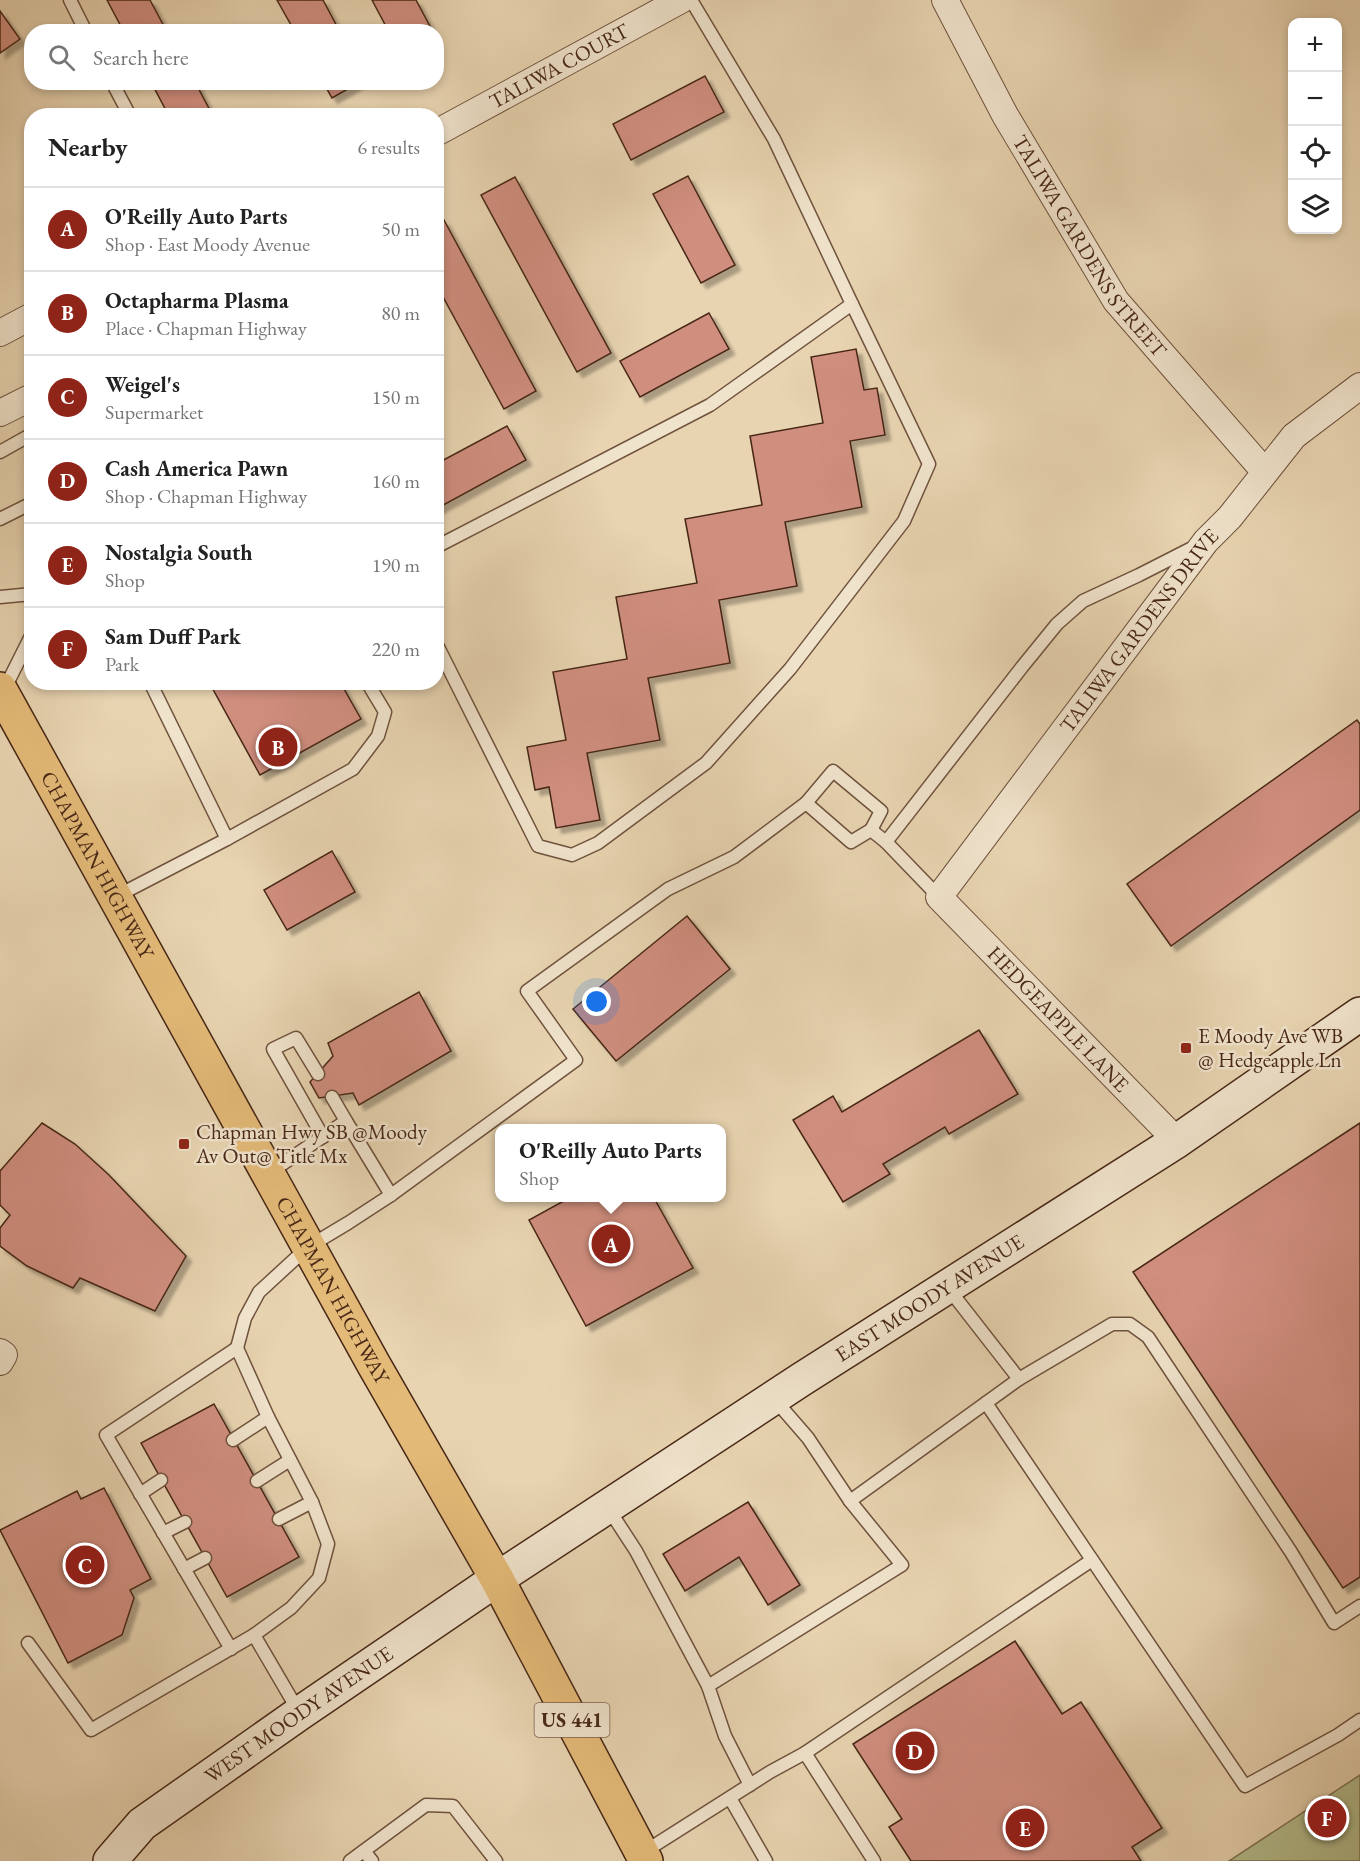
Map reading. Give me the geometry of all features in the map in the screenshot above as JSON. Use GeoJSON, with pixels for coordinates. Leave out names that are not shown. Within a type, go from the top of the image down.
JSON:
{"type":"FeatureCollection","features":[{"type":"Feature","properties":{"kind":"highway","name":"CHAPMAN HIGHWAY"},"geometry":{"type":"LineString","coordinates":[[1,691],[374,1365],[497,1579],[644,1857]]}},
{"type":"Feature","properties":{"kind":"main road","name":"EAST MOODY AVENUE"},"geometry":{"type":"LineString","coordinates":[[497,1579],[774,1398],[1177,1141],[1360,1014]]}},
{"type":"Feature","properties":{"kind":"main road","name":"WEST MOODY AVENUE"},"geometry":{"type":"LineString","coordinates":[[110,1861],[142,1824],[497,1579]]}},
{"type":"Feature","properties":{"kind":"street","name":"TALIWA COURT"},"geometry":{"type":"LineString","coordinates":[[444,129],[681,0]]}},
{"type":"Feature","properties":{"kind":"street","name":"TALIWA GARDENS STREET"},"geometry":{"type":"LineString","coordinates":[[945,0],[1005,115],[1116,301],[1265,472]]}},
{"type":"Feature","properties":{"kind":"street"},"geometry":{"type":"LineString","coordinates":[[0,333],[24,320]]}},
{"type":"Feature","properties":{"kind":"street","name":"TALIWA GARDENS DRIVE"},"geometry":{"type":"LineString","coordinates":[[939,897],[1206,541],[1230,517],[1294,436],[1360,387]]}},
{"type":"Feature","properties":{"kind":"street"},"geometry":{"type":"LineString","coordinates":[[0,413],[24,401]]}},
{"type":"Feature","properties":{"kind":"street","name":"HEDGEAPPLE LANE"},"geometry":{"type":"LineString","coordinates":[[939,897],[1177,1141]]}},
{"type":"Feature","properties":{"kind":"lane"},"geometry":{"type":"LineString","coordinates":[[70,0],[82,24]]}},
{"type":"Feature","properties":{"kind":"lane"},"geometry":{"type":"LineString","coordinates":[[444,659],[538,846],[572,855],[598,843],[706,763],[790,669],[904,521],[929,464],[774,139],[691,0]]}},
{"type":"Feature","properties":{"kind":"lane"},"geometry":{"type":"LineString","coordinates":[[116,90],[126,108]]}},
{"type":"Feature","properties":{"kind":"lane"},"geometry":{"type":"LineString","coordinates":[[444,543],[710,405],[852,303]]}},
{"type":"Feature","properties":{"kind":"lane"},"geometry":{"type":"LineString","coordinates":[[0,452],[24,438]]}},
{"type":"Feature","properties":{"kind":"lane"},"geometry":{"type":"LineString","coordinates":[[0,519],[24,507]]}},
{"type":"Feature","properties":{"kind":"lane"},"geometry":{"type":"LineString","coordinates":[[885,842],[1022,667],[1066,616],[1083,601],[1206,541]]}},
{"type":"Feature","properties":{"kind":"lane"},"geometry":{"type":"LineString","coordinates":[[0,597],[24,595]]}},
{"type":"Feature","properties":{"kind":"lane"},"geometry":{"type":"LineString","coordinates":[[1,691],[24,649]]}},
{"type":"Feature","properties":{"kind":"lane"},"geometry":{"type":"LineString","coordinates":[[154,690],[227,839]]}},
{"type":"Feature","properties":{"kind":"lane"},"geometry":{"type":"LineString","coordinates":[[115,897],[227,839],[353,769],[378,736],[385,712],[372,690]]}},
{"type":"Feature","properties":{"kind":"lane"},"geometry":{"type":"LineString","coordinates":[[27,1642],[91,1730],[254,1635],[291,1608],[319,1578],[328,1544],[312,1502],[268,1417],[237,1348],[245,1318],[259,1292],[308,1246],[391,1195],[576,1060],[527,991],[668,889],[734,857],[806,803],[833,771],[881,811],[871,830],[851,842],[806,803]]}},
{"type":"Feature","properties":{"kind":"lane"},"geometry":{"type":"LineString","coordinates":[[871,830],[939,897]]}},
{"type":"Feature","properties":{"kind":"lane"},"geometry":{"type":"LineString","coordinates":[[318,1074],[296,1038],[273,1049],[323,1137]]}},
{"type":"Feature","properties":{"kind":"lane"},"geometry":{"type":"LineString","coordinates":[[332,1097],[391,1195]]}},
{"type":"Feature","properties":{"kind":"lane"},"geometry":{"type":"LineString","coordinates":[[267,1173],[346,1121]]}},
{"type":"Feature","properties":{"kind":"lane"},"geometry":{"type":"LineString","coordinates":[[948,1287],[1019,1379]]}},
{"type":"Feature","properties":{"kind":"lane"},"geometry":{"type":"LineString","coordinates":[[850,1501],[1019,1379],[1112,1324],[1130,1324],[1148,1337],[1291,1552],[1334,1623],[1360,1606]]}},
{"type":"Feature","properties":{"kind":"lane"},"geometry":{"type":"LineString","coordinates":[[231,1649],[106,1435],[237,1348]]}},
{"type":"Feature","properties":{"kind":"lane"},"geometry":{"type":"LineString","coordinates":[[708,1686],[902,1564],[850,1501],[808,1438],[774,1398]]}},
{"type":"Feature","properties":{"kind":"lane"},"geometry":{"type":"LineString","coordinates":[[986,1403],[1245,1786],[1338,1735],[1360,1720]]}},
{"type":"Feature","properties":{"kind":"lane"},"geometry":{"type":"LineString","coordinates":[[233,1440],[268,1417]]}},
{"type":"Feature","properties":{"kind":"lane"},"geometry":{"type":"LineString","coordinates":[[257,1481],[290,1460]]}},
{"type":"Feature","properties":{"kind":"lane"},"geometry":{"type":"LineString","coordinates":[[140,1494],[161,1480]]}},
{"type":"Feature","properties":{"kind":"lane"},"geometry":{"type":"LineString","coordinates":[[279,1520],[312,1502]]}},
{"type":"Feature","properties":{"kind":"lane"},"geometry":{"type":"LineString","coordinates":[[607,1507],[636,1551],[708,1686],[725,1736],[750,1785]]}},
{"type":"Feature","properties":{"kind":"lane"},"geometry":{"type":"LineString","coordinates":[[163,1533],[185,1522]]}},
{"type":"Feature","properties":{"kind":"lane"},"geometry":{"type":"LineString","coordinates":[[184,1569],[205,1558]]}},
{"type":"Feature","properties":{"kind":"lane"},"geometry":{"type":"LineString","coordinates":[[644,1857],[750,1785],[805,1754],[1092,1560]]}},
{"type":"Feature","properties":{"kind":"lane"},"geometry":{"type":"LineString","coordinates":[[254,1635],[300,1713]]}},
{"type":"Feature","properties":{"kind":"lane"},"geometry":{"type":"LineString","coordinates":[[805,1754],[874,1861]]}},
{"type":"Feature","properties":{"kind":"lane"},"geometry":{"type":"LineString","coordinates":[[730,1798],[766,1861]]}},
{"type":"Feature","properties":{"kind":"lane"},"geometry":{"type":"LineString","coordinates":[[350,1861],[368,1856],[426,1805],[453,1806],[496,1861]]}},
{"type":"Feature","properties":{"kind":"green space"},"geometry":{"type":"Polygon","coordinates":[[[1360,1775],[1360,1861],[1229,1861],[1360,1775]]]}},
{"type":"Feature","properties":{"kind":"building"},"geometry":{"type":"Polygon","coordinates":[[[107,0],[150,0],[163,24],[120,24],[107,0]]]}},
{"type":"Feature","properties":{"kind":"building"},"geometry":{"type":"Polygon","coordinates":[[[277,0],[323,0],[336,24],[290,24],[277,0]]]}},
{"type":"Feature","properties":{"kind":"building"},"geometry":{"type":"Polygon","coordinates":[[[372,0],[416,0],[429,24],[385,24],[372,0]]]}},
{"type":"Feature","properties":{"kind":"building"},"geometry":{"type":"Polygon","coordinates":[[[0,11],[20,39],[0,53],[0,11]]]}},
{"type":"Feature","properties":{"kind":"building"},"geometry":{"type":"Polygon","coordinates":[[[705,76],[724,112],[631,160],[613,124],[705,76]]]}},
{"type":"Feature","properties":{"kind":"building"},"geometry":{"type":"Polygon","coordinates":[[[155,90],[199,90],[209,108],[165,108],[155,90]]]}},
{"type":"Feature","properties":{"kind":"building"},"geometry":{"type":"Polygon","coordinates":[[[328,90],[346,90],[332,98],[328,90]]]}},
{"type":"Feature","properties":{"kind":"building"},"geometry":{"type":"Polygon","coordinates":[[[688,176],[735,265],[701,283],[653,194],[688,176]]]}},
{"type":"Feature","properties":{"kind":"building"},"geometry":{"type":"Polygon","coordinates":[[[515,177],[611,353],[577,372],[481,195],[515,177]]]}},
{"type":"Feature","properties":{"kind":"building"},"geometry":{"type":"Polygon","coordinates":[[[444,220],[536,391],[504,409],[444,299],[444,220]]]}},
{"type":"Feature","properties":{"kind":"building"},"geometry":{"type":"Polygon","coordinates":[[[709,313],[729,349],[640,397],[620,361],[709,313]]]}},
{"type":"Feature","properties":{"kind":"building"},"geometry":{"type":"Polygon","coordinates":[[[856,349],[864,390],[877,388],[885,435],[850,441],[862,507],[785,522],[797,586],[719,600],[730,663],[648,678],[660,740],[587,753],[600,820],[556,828],[549,787],[535,790],[527,747],[566,740],[553,672],[627,659],[616,597],[697,583],[685,519],[762,505],[750,436],[823,423],[811,357],[856,349]]]}},
{"type":"Feature","properties":{"kind":"building"},"geometry":{"type":"Polygon","coordinates":[[[507,426],[526,460],[444,505],[444,460],[507,426]]]}},
{"type":"Feature","properties":{"kind":"building"},"geometry":{"type":"Polygon","coordinates":[[[213,690],[345,690],[361,719],[260,775],[213,690]]]}},
{"type":"Feature","properties":{"kind":"building"},"geometry":{"type":"Polygon","coordinates":[[[1357,720],[1360,724],[1360,810],[1171,946],[1127,884],[1357,720]]]}},
{"type":"Feature","properties":{"kind":"building"},"geometry":{"type":"Polygon","coordinates":[[[332,851],[355,892],[287,930],[264,890],[332,851]]]}},
{"type":"Feature","properties":{"kind":"building"},"geometry":{"type":"Polygon","coordinates":[[[687,916],[730,969],[616,1061],[573,1009],[687,916]]]}},
{"type":"Feature","properties":{"kind":"building"},"geometry":{"type":"Polygon","coordinates":[[[419,992],[451,1051],[359,1105],[353,1093],[319,1098],[310,1082],[333,1056],[328,1043],[419,992]]]}},
{"type":"Feature","properties":{"kind":"building"},"geometry":{"type":"Polygon","coordinates":[[[979,1030],[1018,1094],[949,1134],[945,1127],[883,1164],[890,1174],[843,1202],[793,1120],[833,1096],[842,1112],[979,1030]]]}},
{"type":"Feature","properties":{"kind":"building"},"geometry":{"type":"Polygon","coordinates":[[[42,1123],[75,1144],[109,1175],[186,1256],[155,1311],[80,1278],[73,1288],[27,1266],[0,1246],[0,1228],[10,1215],[0,1205],[0,1171],[42,1123]]]}},
{"type":"Feature","properties":{"kind":"building"},"geometry":{"type":"Polygon","coordinates":[[[1360,1123],[1360,1577],[1343,1588],[1133,1272],[1360,1123]]]}},
{"type":"Feature","properties":{"kind":"building"},"geometry":{"type":"Polygon","coordinates":[[[562,1202],[656,1202],[693,1268],[586,1326],[529,1220],[562,1202]]]}},
{"type":"Feature","properties":{"kind":"building"},"geometry":{"type":"Polygon","coordinates":[[[214,1404],[299,1557],[227,1597],[141,1443],[214,1404]]]}},
{"type":"Feature","properties":{"kind":"building"},"geometry":{"type":"Polygon","coordinates":[[[104,1488],[151,1579],[130,1590],[134,1598],[122,1635],[68,1663],[0,1530],[77,1491],[81,1499],[104,1488]]]}},
{"type":"Feature","properties":{"kind":"building"},"geometry":{"type":"Polygon","coordinates":[[[748,1502],[800,1585],[768,1605],[739,1557],[685,1591],[663,1554],[748,1502]]]}},
{"type":"Feature","properties":{"kind":"building"},"geometry":{"type":"Polygon","coordinates":[[[1015,1641],[1062,1714],[1081,1702],[1162,1828],[1132,1847],[1141,1861],[911,1861],[889,1827],[902,1819],[853,1744],[1015,1641]]]}},
{"type":"Feature","properties":{"kind":"place","name":"Octapharma Plasma"},"geometry":{"type":"Point","coordinates":[278,747]}},
{"type":"Feature","properties":{"kind":"place","name":"E Moody Ave WB @ Hedgeapple Ln"},"geometry":{"type":"Point","coordinates":[1186,1048]}},
{"type":"Feature","properties":{"kind":"place","name":"Chapman Hwy SB @Moody Av Out@ Title Mx"},"geometry":{"type":"Point","coordinates":[184,1144]}},
{"type":"Feature","properties":{"kind":"place","name":"O'Reilly Auto Parts"},"geometry":{"type":"Point","coordinates":[611,1244]}},
{"type":"Feature","properties":{"kind":"place","name":"Weigel's"},"geometry":{"type":"Point","coordinates":[85,1565]}},
{"type":"Feature","properties":{"kind":"place","name":"Cash America Pawn"},"geometry":{"type":"Point","coordinates":[915,1751]}},
{"type":"Feature","properties":{"kind":"place","name":"Sam Duff Park"},"geometry":{"type":"Point","coordinates":[1327,1818]}},
{"type":"Feature","properties":{"kind":"place","name":"Nostalgia South"},"geometry":{"type":"Point","coordinates":[1025,1828]}}]}
